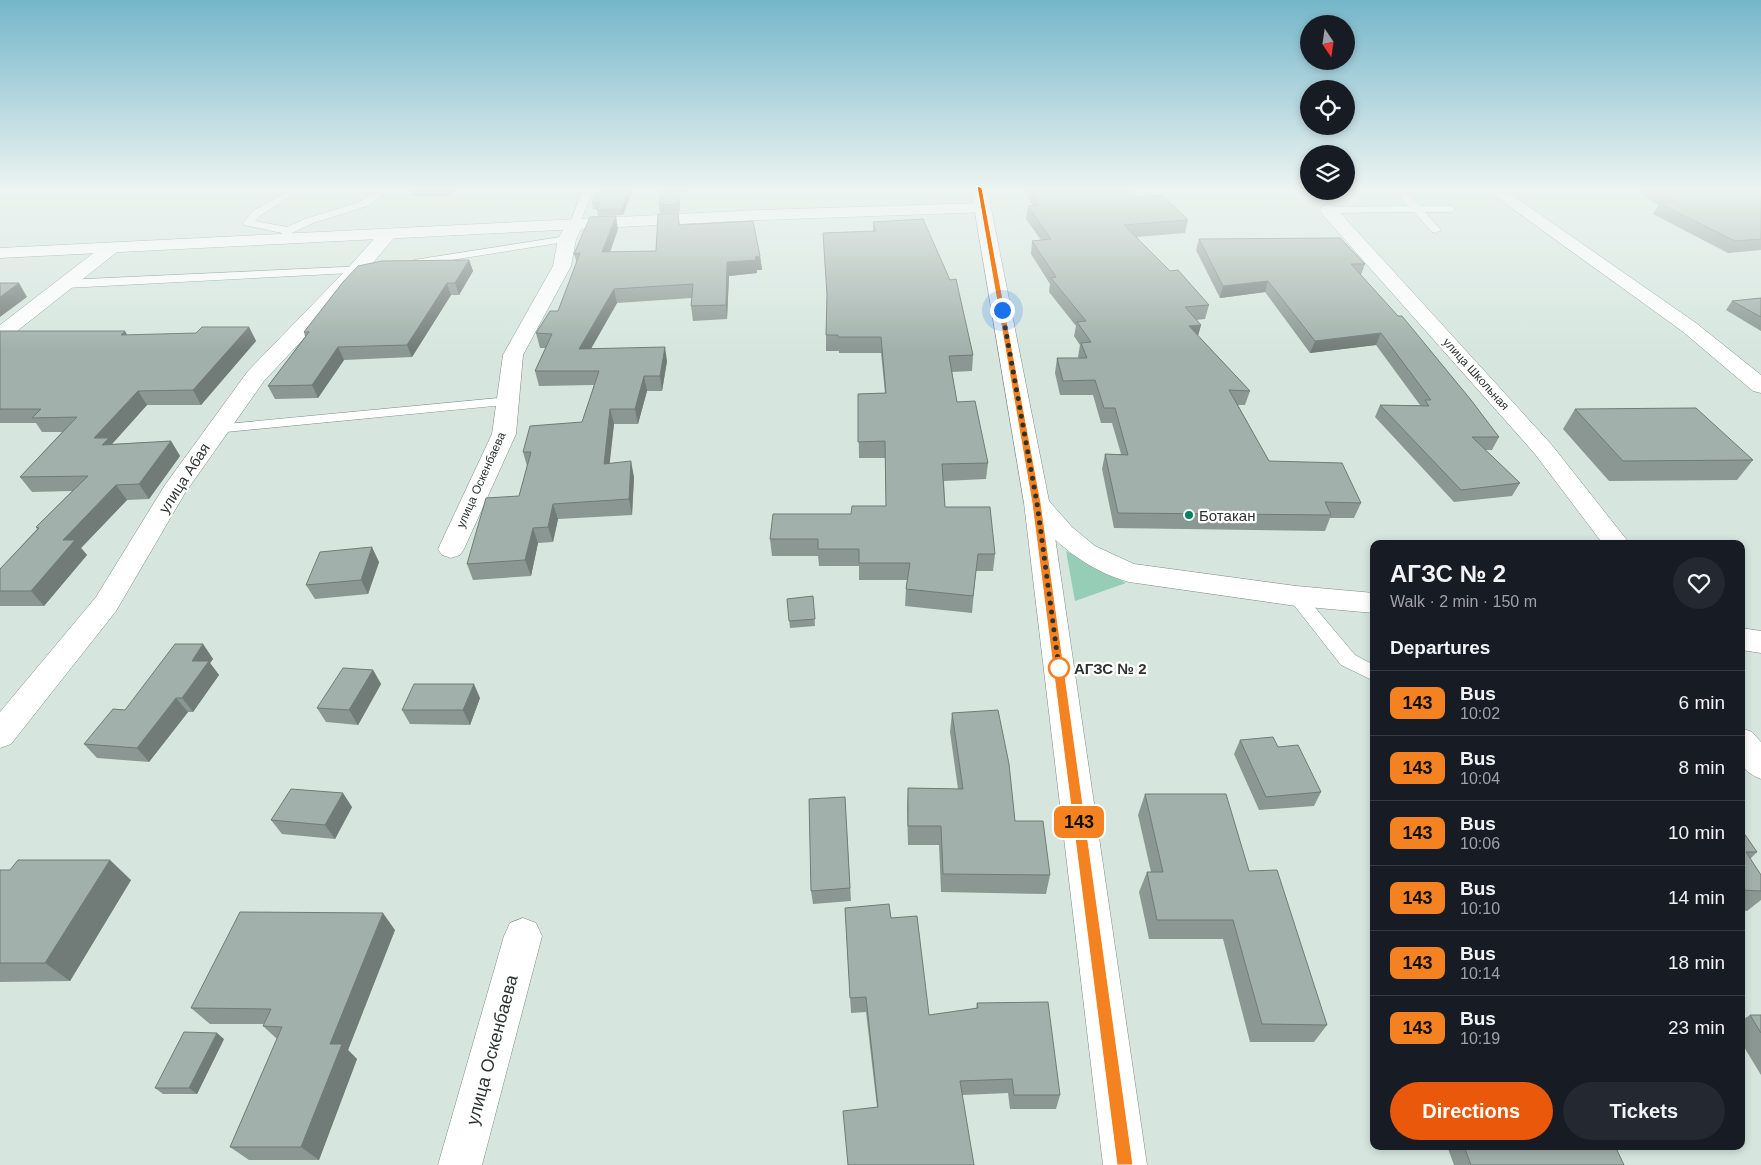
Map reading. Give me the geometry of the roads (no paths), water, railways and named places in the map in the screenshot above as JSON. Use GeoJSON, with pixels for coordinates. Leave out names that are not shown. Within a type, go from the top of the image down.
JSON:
{"type":"FeatureCollection","features":[{"type":"Feature","properties":{"kind":"street"},"geometry":{"type":"LineString","coordinates":[[0,253],[193,242]]}},
{"type":"Feature","properties":{"kind":"street","name":"улица Абая"},"geometry":{"type":"LineString","coordinates":[[0,734],[106,604],[174,491],[216,429],[256,376],[364,270],[382,242]]}},
{"type":"Feature","properties":{"kind":"street","name":"улица Оскенбаева"},"geometry":{"type":"LineString","coordinates":[[451,549],[504,434],[513,354],[562,266],[568,242]]}},
{"type":"Feature","properties":{"kind":"street"},"geometry":{"type":"LineString","coordinates":[[989,242],[1037,503],[1125,1165]]}},
{"type":"Feature","properties":{"kind":"street","name":"улица Школьная"},"geometry":{"type":"LineString","coordinates":[[1357,242],[1543,449],[1614,540]]}},
{"type":"Feature","properties":{"kind":"street"},"geometry":{"type":"LineString","coordinates":[[1569,242],[1689,327],[1761,386]]}},
{"type":"Feature","properties":{"kind":"street"},"geometry":{"type":"LineString","coordinates":[[0,335],[111,248]]}},
{"type":"Feature","properties":{"kind":"street"},"geometry":{"type":"LineString","coordinates":[[1037,503],[1063,534],[1086,552],[1129,573],[1296,596],[1370,603]]}},
{"type":"Feature","properties":{"kind":"street"},"geometry":{"type":"LineString","coordinates":[[1745,640],[1761,642]]}},
{"type":"Feature","properties":{"kind":"street"},"geometry":{"type":"LineString","coordinates":[[1745,746],[1761,766]]}},
{"type":"Feature","properties":{"kind":"street","name":"улица Оскенбаева"},"geometry":{"type":"LineString","coordinates":[[460,1165],[523,936]]}},
{"type":"Feature","properties":{"kind":"lane"},"geometry":{"type":"LineString","coordinates":[[401,265],[514,242]]}},
{"type":"Feature","properties":{"kind":"lane"},"geometry":{"type":"LineString","coordinates":[[66,284],[364,270]]}},
{"type":"Feature","properties":{"kind":"lane"},"geometry":{"type":"LineString","coordinates":[[216,429],[509,401]]}},
{"type":"Feature","properties":{"kind":"lane"},"geometry":{"type":"LineString","coordinates":[[1296,596],[1348,660],[1370,672]]}},
{"type":"Feature","properties":{"kind":"place","name":"Ботакан"},"geometry":{"type":"Point","coordinates":[1189,515]}},
{"type":"Feature","properties":{"kind":"place","name":"АГЗС № 2"},"geometry":{"type":"Point","coordinates":[1059,668]}}]}
